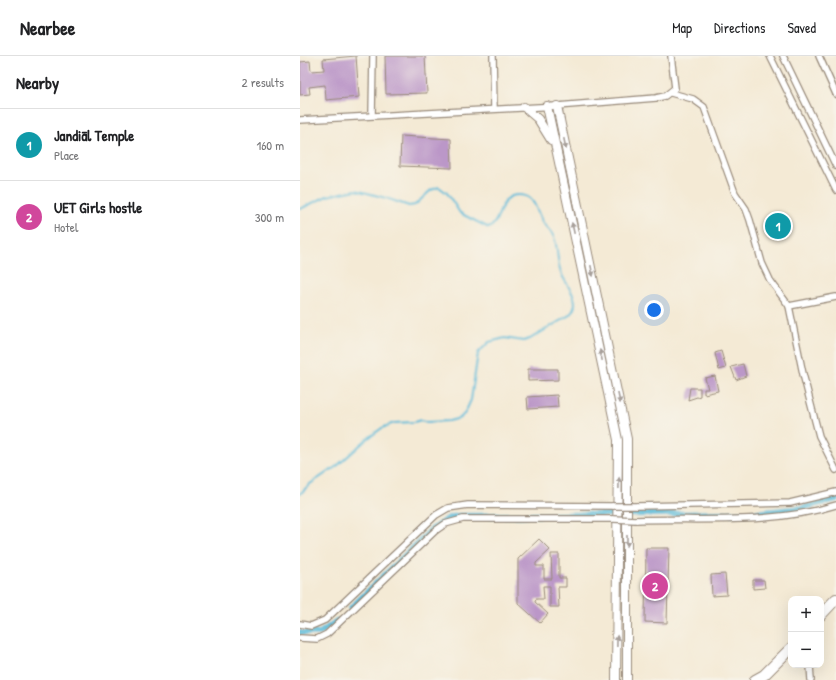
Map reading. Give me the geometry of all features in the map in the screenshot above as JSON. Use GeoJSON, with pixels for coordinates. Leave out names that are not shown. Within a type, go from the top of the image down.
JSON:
{"type":"FeatureCollection","features":[{"type":"Feature","properties":{"kind":"highway"},"geometry":{"type":"LineString","coordinates":[[824,612],[836,599]]}},
{"type":"Feature","properties":{"kind":"highway"},"geometry":{"type":"LineString","coordinates":[[755,680],[764,675],[788,651]]}},
{"type":"Feature","properties":{"kind":"street"},"geometry":{"type":"LineString","coordinates":[[372,115],[373,56]]}},
{"type":"Feature","properties":{"kind":"street"},"geometry":{"type":"LineString","coordinates":[[493,56],[494,109]]}},
{"type":"Feature","properties":{"kind":"street"},"geometry":{"type":"LineString","coordinates":[[300,120],[556,106],[656,98],[671,93],[675,88],[671,56]]}},
{"type":"Feature","properties":{"kind":"street"},"geometry":{"type":"LineString","coordinates":[[770,56],[836,190]]}},
{"type":"Feature","properties":{"kind":"street"},"geometry":{"type":"LineString","coordinates":[[783,56],[836,166]]}},
{"type":"Feature","properties":{"kind":"street"},"geometry":{"type":"LineString","coordinates":[[819,56],[836,94]]}},
{"type":"Feature","properties":{"kind":"street"},"geometry":{"type":"LineString","coordinates":[[671,93],[693,99],[704,107],[735,193],[746,209],[762,263],[770,280],[789,306],[803,374],[819,436],[836,470]]}},
{"type":"Feature","properties":{"kind":"street"},"geometry":{"type":"LineString","coordinates":[[546,106],[618,440],[616,680]]}},
{"type":"Feature","properties":{"kind":"street"},"geometry":{"type":"LineString","coordinates":[[556,106],[626,439],[627,680]]}},
{"type":"Feature","properties":{"kind":"street"},"geometry":{"type":"LineString","coordinates":[[524,107],[541,124],[555,147]]}},
{"type":"Feature","properties":{"kind":"street"},"geometry":{"type":"LineString","coordinates":[[789,306],[836,297]]}},
{"type":"Feature","properties":{"kind":"street"},"geometry":{"type":"LineString","coordinates":[[300,624],[311,626],[325,620],[430,520],[448,508],[468,505],[636,506],[790,503],[836,492]]}},
{"type":"Feature","properties":{"kind":"street"},"geometry":{"type":"LineString","coordinates":[[300,638],[313,639],[327,634],[435,531],[451,521],[476,518],[636,520],[776,517],[812,512],[836,505]]}},
{"type":"Feature","properties":{"kind":"street"},"geometry":{"type":"LineString","coordinates":[[810,668],[811,680]]}},
{"type":"Feature","properties":{"kind":"building"},"geometry":{"type":"Polygon","coordinates":[[[356,56],[359,97],[326,100],[325,85],[309,87],[310,94],[300,95],[300,62],[310,61],[311,71],[324,70],[323,59],[356,56]]]}},
{"type":"Feature","properties":{"kind":"building"},"geometry":{"type":"Polygon","coordinates":[[[385,56],[425,56],[427,93],[386,94],[385,56]]]}},
{"type":"Feature","properties":{"kind":"building"},"geometry":{"type":"Polygon","coordinates":[[[401,136],[451,139],[452,168],[400,166],[401,136]]]}},
{"type":"Feature","properties":{"kind":"building"},"geometry":{"type":"Polygon","coordinates":[[[721,351],[726,368],[719,370],[715,353],[721,351]]]}},
{"type":"Feature","properties":{"kind":"building"},"geometry":{"type":"Polygon","coordinates":[[[743,364],[746,376],[736,380],[731,367],[743,364]]]}},
{"type":"Feature","properties":{"kind":"building"},"geometry":{"type":"Polygon","coordinates":[[[528,369],[558,369],[558,380],[528,381],[528,369]]]}},
{"type":"Feature","properties":{"kind":"building"},"geometry":{"type":"Polygon","coordinates":[[[715,376],[718,391],[704,394],[704,389],[708,389],[705,378],[715,376]]]}},
{"type":"Feature","properties":{"kind":"building"},"geometry":{"type":"Polygon","coordinates":[[[690,388],[700,388],[700,396],[688,400],[690,388]]]}},
{"type":"Feature","properties":{"kind":"building"},"geometry":{"type":"Polygon","coordinates":[[[557,395],[558,407],[528,409],[527,397],[557,395]]]}},
{"type":"Feature","properties":{"kind":"building"},"geometry":{"type":"Polygon","coordinates":[[[539,539],[550,550],[536,563],[536,566],[544,566],[544,579],[552,579],[551,554],[559,554],[559,578],[566,578],[566,587],[558,587],[559,607],[550,607],[550,586],[543,586],[544,599],[536,599],[535,602],[548,614],[540,623],[518,603],[518,559],[539,539]]]}},
{"type":"Feature","properties":{"kind":"building"},"geometry":{"type":"Polygon","coordinates":[[[646,548],[669,548],[667,623],[645,622],[646,548]]]}},
{"type":"Feature","properties":{"kind":"building"},"geometry":{"type":"Polygon","coordinates":[[[725,574],[727,595],[712,596],[711,575],[725,574]]]}},
{"type":"Feature","properties":{"kind":"building"},"geometry":{"type":"Polygon","coordinates":[[[753,580],[764,580],[765,588],[753,589],[753,580]]]}},
{"type":"Feature","properties":{"kind":"waterway"},"geometry":{"type":"LineString","coordinates":[[300,209],[327,196],[356,190],[409,206],[415,205],[431,190],[439,187],[447,193],[460,213],[489,228],[493,225],[506,200],[511,196],[523,195],[531,200],[543,223],[552,233],[557,248],[561,273],[575,299],[571,314],[530,339],[523,341],[505,338],[489,342],[478,353],[471,400],[465,413],[460,418],[449,421],[427,422],[421,420],[414,422],[394,423],[382,428],[367,439],[337,466],[310,484],[300,494]]}},
{"type":"Feature","properties":{"kind":"waterway"},"geometry":{"type":"LineString","coordinates":[[351,608],[432,529],[449,518],[458,516],[755,513],[802,508],[836,499]]}},
{"type":"Feature","properties":{"kind":"waterway"},"geometry":{"type":"LineString","coordinates":[[300,633],[320,633],[337,621]]}},
{"type":"Feature","properties":{"kind":"place","name":"Jandiāl Temple"},"geometry":{"type":"Point","coordinates":[778,226]}},
{"type":"Feature","properties":{"kind":"place","name":"UET Girls hostle"},"geometry":{"type":"Point","coordinates":[655,586]}}]}
